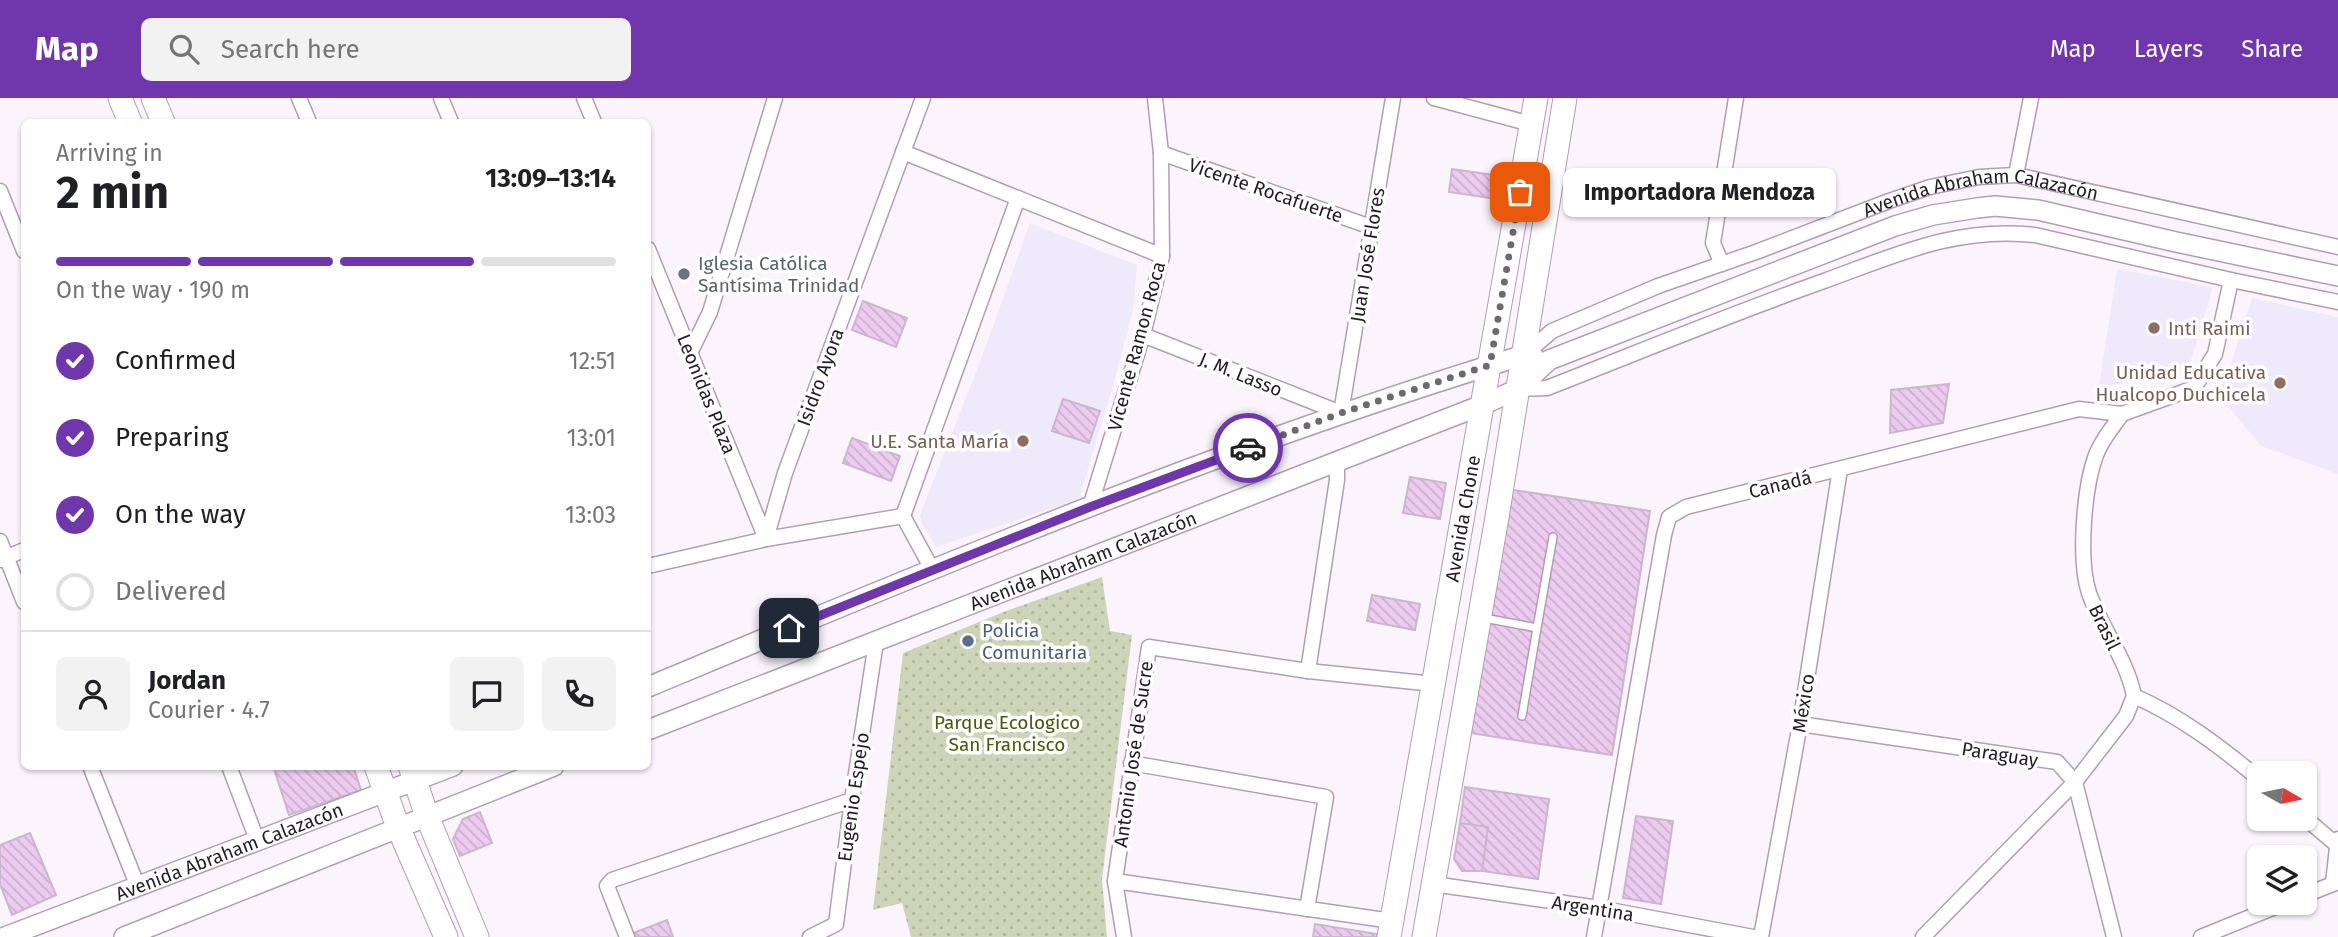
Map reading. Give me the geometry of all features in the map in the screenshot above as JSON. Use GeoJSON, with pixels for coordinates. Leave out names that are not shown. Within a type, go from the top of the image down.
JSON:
{"type":"FeatureCollection","features":[{"type":"Feature","properties":{"kind":"main road"},"geometry":{"type":"LineString","coordinates":[[120,98],[129,119]]}},
{"type":"Feature","properties":{"kind":"main road"},"geometry":{"type":"LineString","coordinates":[[153,98],[162,119]]}},
{"type":"Feature","properties":{"kind":"main road","name":"Avenida Chone"},"geometry":{"type":"LineString","coordinates":[[1390,929],[1536,98]]}},
{"type":"Feature","properties":{"kind":"main road","name":"Avenida Chone"},"geometry":{"type":"LineString","coordinates":[[1424,937],[1524,355],[1565,98]]}},
{"type":"Feature","properties":{"kind":"main road","name":"Avenida Abraham Calazacón"},"geometry":{"type":"LineString","coordinates":[[651,729],[1482,405],[1518,389],[1549,360],[1895,226],[1933,215],[1995,206],[2038,210],[2338,276]]}},
{"type":"Feature","properties":{"kind":"main road","name":"Avenida Abraham Calazacón"},"geometry":{"type":"LineString","coordinates":[[651,686],[932,569],[1341,413],[1524,355],[1549,360]]}},
{"type":"Feature","properties":{"kind":"main road"},"geometry":{"type":"LineString","coordinates":[[377,770],[398,827],[446,937]]}},
{"type":"Feature","properties":{"kind":"main road","name":"Avenida Abraham Calazacón"},"geometry":{"type":"LineString","coordinates":[[4,937],[385,792],[412,774],[432,770]]}},
{"type":"Feature","properties":{"kind":"main road","name":"Avenida Abraham Calazacón"},"geometry":{"type":"LineString","coordinates":[[124,937],[544,770]]}},
{"type":"Feature","properties":{"kind":"main road"},"geometry":{"type":"LineString","coordinates":[[412,774],[477,937]]}},
{"type":"Feature","properties":{"kind":"street"},"geometry":{"type":"LineString","coordinates":[[299,98],[308,119]]}},
{"type":"Feature","properties":{"kind":"street"},"geometry":{"type":"LineString","coordinates":[[441,98],[450,119]]}},
{"type":"Feature","properties":{"kind":"street"},"geometry":{"type":"LineString","coordinates":[[584,98],[593,119]]}},
{"type":"Feature","properties":{"kind":"street"},"geometry":{"type":"LineString","coordinates":[[691,351],[710,312],[775,98]]}},
{"type":"Feature","properties":{"kind":"street","name":"Isidro Ayora"},"geometry":{"type":"LineString","coordinates":[[766,539],[785,473],[923,98]]}},
{"type":"Feature","properties":{"kind":"street","name":"Vicente Ramon Roca"},"geometry":{"type":"LineString","coordinates":[[1090,507],[1143,335],[1162,256],[1161,153],[1155,98]]}},
{"type":"Feature","properties":{"kind":"street","name":"Juan José Flores"},"geometry":{"type":"LineString","coordinates":[[1341,413],[1393,98]]}},
{"type":"Feature","properties":{"kind":"street"},"geometry":{"type":"LineString","coordinates":[[1434,98],[1531,124]]}},
{"type":"Feature","properties":{"kind":"street"},"geometry":{"type":"LineString","coordinates":[[1722,264],[1713,243],[1736,98]]}},
{"type":"Feature","properties":{"kind":"street"},"geometry":{"type":"LineString","coordinates":[[2016,175],[2031,98]]}},
{"type":"Feature","properties":{"kind":"street"},"geometry":{"type":"LineString","coordinates":[[903,152],[1162,256]]}},
{"type":"Feature","properties":{"kind":"street","name":"Vicente Rocafuerte"},"geometry":{"type":"LineString","coordinates":[[1161,153],[1371,227]]}},
{"type":"Feature","properties":{"kind":"street","name":"Avenida Abraham Calazacón"},"geometry":{"type":"LineString","coordinates":[[1524,355],[1552,331],[1658,286],[1930,187],[1979,177],[2016,175],[2338,247]]}},
{"type":"Feature","properties":{"kind":"street"},"geometry":{"type":"LineString","coordinates":[[0,191],[21,244]]}},
{"type":"Feature","properties":{"kind":"street"},"geometry":{"type":"LineString","coordinates":[[932,569],[903,516],[1018,198]]}},
{"type":"Feature","properties":{"kind":"street","name":"Avenida Abraham Calazacón"},"geometry":{"type":"LineString","coordinates":[[1518,389],[1546,388],[1770,300],[1942,239],[1976,233],[2035,235],[2338,302]]}},
{"type":"Feature","properties":{"kind":"street","name":"Leonidas Plaza"},"geometry":{"type":"LineString","coordinates":[[651,256],[766,539]]}},
{"type":"Feature","properties":{"kind":"street","name":"Canadá"},"geometry":{"type":"LineString","coordinates":[[1594,937],[1661,549],[1669,517],[1686,507],[2079,409],[2122,414],[2194,388],[2215,354],[2231,280]]}},
{"type":"Feature","properties":{"kind":"street","name":"J. M. Lasso"},"geometry":{"type":"LineString","coordinates":[[1143,335],[1341,413]]}},
{"type":"Feature","properties":{"kind":"street","name":"Brasil"},"geometry":{"type":"LineString","coordinates":[[2122,414],[2096,454],[2087,490],[2083,565],[2089,593],[2131,680],[2134,696]]}},
{"type":"Feature","properties":{"kind":"street"},"geometry":{"type":"LineString","coordinates":[[1308,671],[1336,480],[1336,462]]}},
{"type":"Feature","properties":{"kind":"street","name":"México"},"geometry":{"type":"LineString","coordinates":[[1762,937],[1800,724],[1840,469]]}},
{"type":"Feature","properties":{"kind":"street"},"geometry":{"type":"LineString","coordinates":[[651,565],[766,539],[903,516]]}},
{"type":"Feature","properties":{"kind":"street"},"geometry":{"type":"LineString","coordinates":[[0,541],[3,559],[21,596]]}},
{"type":"Feature","properties":{"kind":"street"},"geometry":{"type":"LineString","coordinates":[[3,559],[21,551]]}},
{"type":"Feature","properties":{"kind":"street","name":"Eugenio Espejo"},"geometry":{"type":"LineString","coordinates":[[810,937],[836,924],[876,642]]}},
{"type":"Feature","properties":{"kind":"street","name":"Antonio José de Sucre"},"geometry":{"type":"LineString","coordinates":[[1124,937],[1115,881],[1149,647],[1308,671],[1434,684]]}},
{"type":"Feature","properties":{"kind":"street"},"geometry":{"type":"LineString","coordinates":[[1923,937],[2076,782],[2126,716],[2134,696],[2160,708],[2247,770]]}},
{"type":"Feature","properties":{"kind":"street","name":"Paraguay"},"geometry":{"type":"LineString","coordinates":[[1800,724],[2057,762],[2076,782]]}},
{"type":"Feature","properties":{"kind":"street"},"geometry":{"type":"LineString","coordinates":[[1131,763],[1326,797],[1307,909]]}},
{"type":"Feature","properties":{"kind":"street"},"geometry":{"type":"LineString","coordinates":[[92,770],[138,887]]}},
{"type":"Feature","properties":{"kind":"street"},"geometry":{"type":"LineString","coordinates":[[231,770],[257,840]]}},
{"type":"Feature","properties":{"kind":"street"},"geometry":{"type":"LineString","coordinates":[[2076,782],[2114,937]]}},
{"type":"Feature","properties":{"kind":"street"},"geometry":{"type":"LineString","coordinates":[[627,937],[607,886],[612,880],[852,800]]}},
{"type":"Feature","properties":{"kind":"street"},"geometry":{"type":"LineString","coordinates":[[2317,828],[2337,845]]}},
{"type":"Feature","properties":{"kind":"street"},"geometry":{"type":"LineString","coordinates":[[2317,890],[2336,883],[2338,839]]}},
{"type":"Feature","properties":{"kind":"street"},"geometry":{"type":"LineString","coordinates":[[1115,881],[1307,909],[1390,929]]}},
{"type":"Feature","properties":{"kind":"street","name":"Argentina"},"geometry":{"type":"LineString","coordinates":[[1433,884],[1599,908],[1753,937]]}},
{"type":"Feature","properties":{"kind":"street"},"geometry":{"type":"LineString","coordinates":[[2201,937],[2255,915]]}},
{"type":"Feature","properties":{"kind":"street"},"geometry":{"type":"LineString","coordinates":[[0,930],[4,937]]}},
{"type":"Feature","properties":{"kind":"lane"},"geometry":{"type":"LineString","coordinates":[[1522,716],[1553,537]]}},
{"type":"Feature","properties":{"kind":"lane"},"geometry":{"type":"LineString","coordinates":[[1479,618],[1537,628]]}},
{"type":"Feature","properties":{"kind":"shaded area","name":"U.E. Santa María"},"geometry":{"type":"Polygon","coordinates":[[[1030,223],[1137,265],[1133,310],[1114,383],[1079,499],[936,547],[922,524],[920,515],[983,354],[1030,223]]]}},
{"type":"Feature","properties":{"kind":"shaded area","name":"Inti Raimi"},"geometry":{"type":"Polygon","coordinates":[[[2117,269],[2213,287],[2188,370],[2099,387],[2117,269]]]}},
{"type":"Feature","properties":{"kind":"shaded area","name":"Unidad Educativa Hualcopo Duchicela"},"geometry":{"type":"Polygon","coordinates":[[[2252,298],[2338,317],[2338,474],[2261,446],[2218,394],[2228,373],[2252,298]]]}},
{"type":"Feature","properties":{"kind":"green space","name":"Parque Ecologico San Francisco"},"geometry":{"type":"Polygon","coordinates":[[[1102,577],[1110,631],[1132,635],[1102,879],[1107,937],[911,937],[902,903],[873,910],[903,653],[1006,611],[1102,577]]]}},
{"type":"Feature","properties":{"kind":"building"},"geometry":{"type":"Polygon","coordinates":[[[1452,169],[1494,175],[1491,198],[1449,192],[1452,169]]]}},
{"type":"Feature","properties":{"kind":"building"},"geometry":{"type":"Polygon","coordinates":[[[863,301],[907,318],[896,347],[852,330],[863,301]]]}},
{"type":"Feature","properties":{"kind":"building"},"geometry":{"type":"Polygon","coordinates":[[[1949,384],[1943,423],[1890,433],[1891,390],[1949,384]]]}},
{"type":"Feature","properties":{"kind":"building"},"geometry":{"type":"Polygon","coordinates":[[[1063,399],[1100,411],[1089,443],[1052,431],[1063,399]]]}},
{"type":"Feature","properties":{"kind":"building"},"geometry":{"type":"Polygon","coordinates":[[[852,438],[900,456],[891,481],[843,463],[852,438]]]}},
{"type":"Feature","properties":{"kind":"building"},"geometry":{"type":"Polygon","coordinates":[[[1410,477],[1446,483],[1440,519],[1403,513],[1410,477]]]}},
{"type":"Feature","properties":{"kind":"building"},"geometry":{"type":"Polygon","coordinates":[[[1507,489],[1650,511],[1612,755],[1470,733],[1507,489]]]}},
{"type":"Feature","properties":{"kind":"building"},"geometry":{"type":"Polygon","coordinates":[[[1372,595],[1420,604],[1415,630],[1367,621],[1372,595]]]}},
{"type":"Feature","properties":{"kind":"building"},"geometry":{"type":"Polygon","coordinates":[[[274,770],[354,770],[361,790],[289,815],[274,770]]]}},
{"type":"Feature","properties":{"kind":"building"},"geometry":{"type":"Polygon","coordinates":[[[1465,787],[1549,799],[1538,879],[1482,871],[1488,827],[1460,823],[1465,787]]]}},
{"type":"Feature","properties":{"kind":"building"},"geometry":{"type":"Polygon","coordinates":[[[480,812],[492,843],[460,856],[453,839],[463,819],[480,812]]]}},
{"type":"Feature","properties":{"kind":"building"},"geometry":{"type":"Polygon","coordinates":[[[1636,816],[1673,821],[1661,904],[1623,898],[1636,816]]]}},
{"type":"Feature","properties":{"kind":"building"},"geometry":{"type":"Polygon","coordinates":[[[1460,823],[1488,827],[1482,871],[1462,871],[1454,859],[1460,823]]]}},
{"type":"Feature","properties":{"kind":"building"},"geometry":{"type":"Polygon","coordinates":[[[30,833],[56,895],[12,915],[0,884],[0,845],[30,833]]]}},
{"type":"Feature","properties":{"kind":"building"},"geometry":{"type":"Polygon","coordinates":[[[667,920],[673,937],[634,937],[633,933],[667,920]]]}},
{"type":"Feature","properties":{"kind":"building"},"geometry":{"type":"Polygon","coordinates":[[[1315,924],[1377,934],[1377,937],[1313,937],[1315,924]]]}},
{"type":"Feature","properties":{"kind":"way so far"},"geometry":{"type":"LineString","coordinates":[[1248,448],[1341,413],[1490,365],[1520,192]]}},
{"type":"Feature","properties":{"kind":"place","name":"Importadora Mendoza"},"geometry":{"type":"Point","coordinates":[1520,192]}},
{"type":"Feature","properties":{"kind":"place","name":"Iglesia Católica Santísima Trinidad"},"geometry":{"type":"Point","coordinates":[684,274]}},
{"type":"Feature","properties":{"kind":"place","name":"Inti Raimi"},"geometry":{"type":"Point","coordinates":[2154,328]}},
{"type":"Feature","properties":{"kind":"place","name":"Unidad Educativa Hualcopo Duchicela"},"geometry":{"type":"Point","coordinates":[2280,383]}},
{"type":"Feature","properties":{"kind":"place","name":"U.E. Santa María"},"geometry":{"type":"Point","coordinates":[1023,441]}},
{"type":"Feature","properties":{"kind":"place","name":"Policia Comunitaria"},"geometry":{"type":"Point","coordinates":[968,641]}},
{"type":"Feature","properties":{"kind":"route"},"geometry":{"type":"LineString","coordinates":[[789,628],[1090,507],[1248,448]]}}]}
